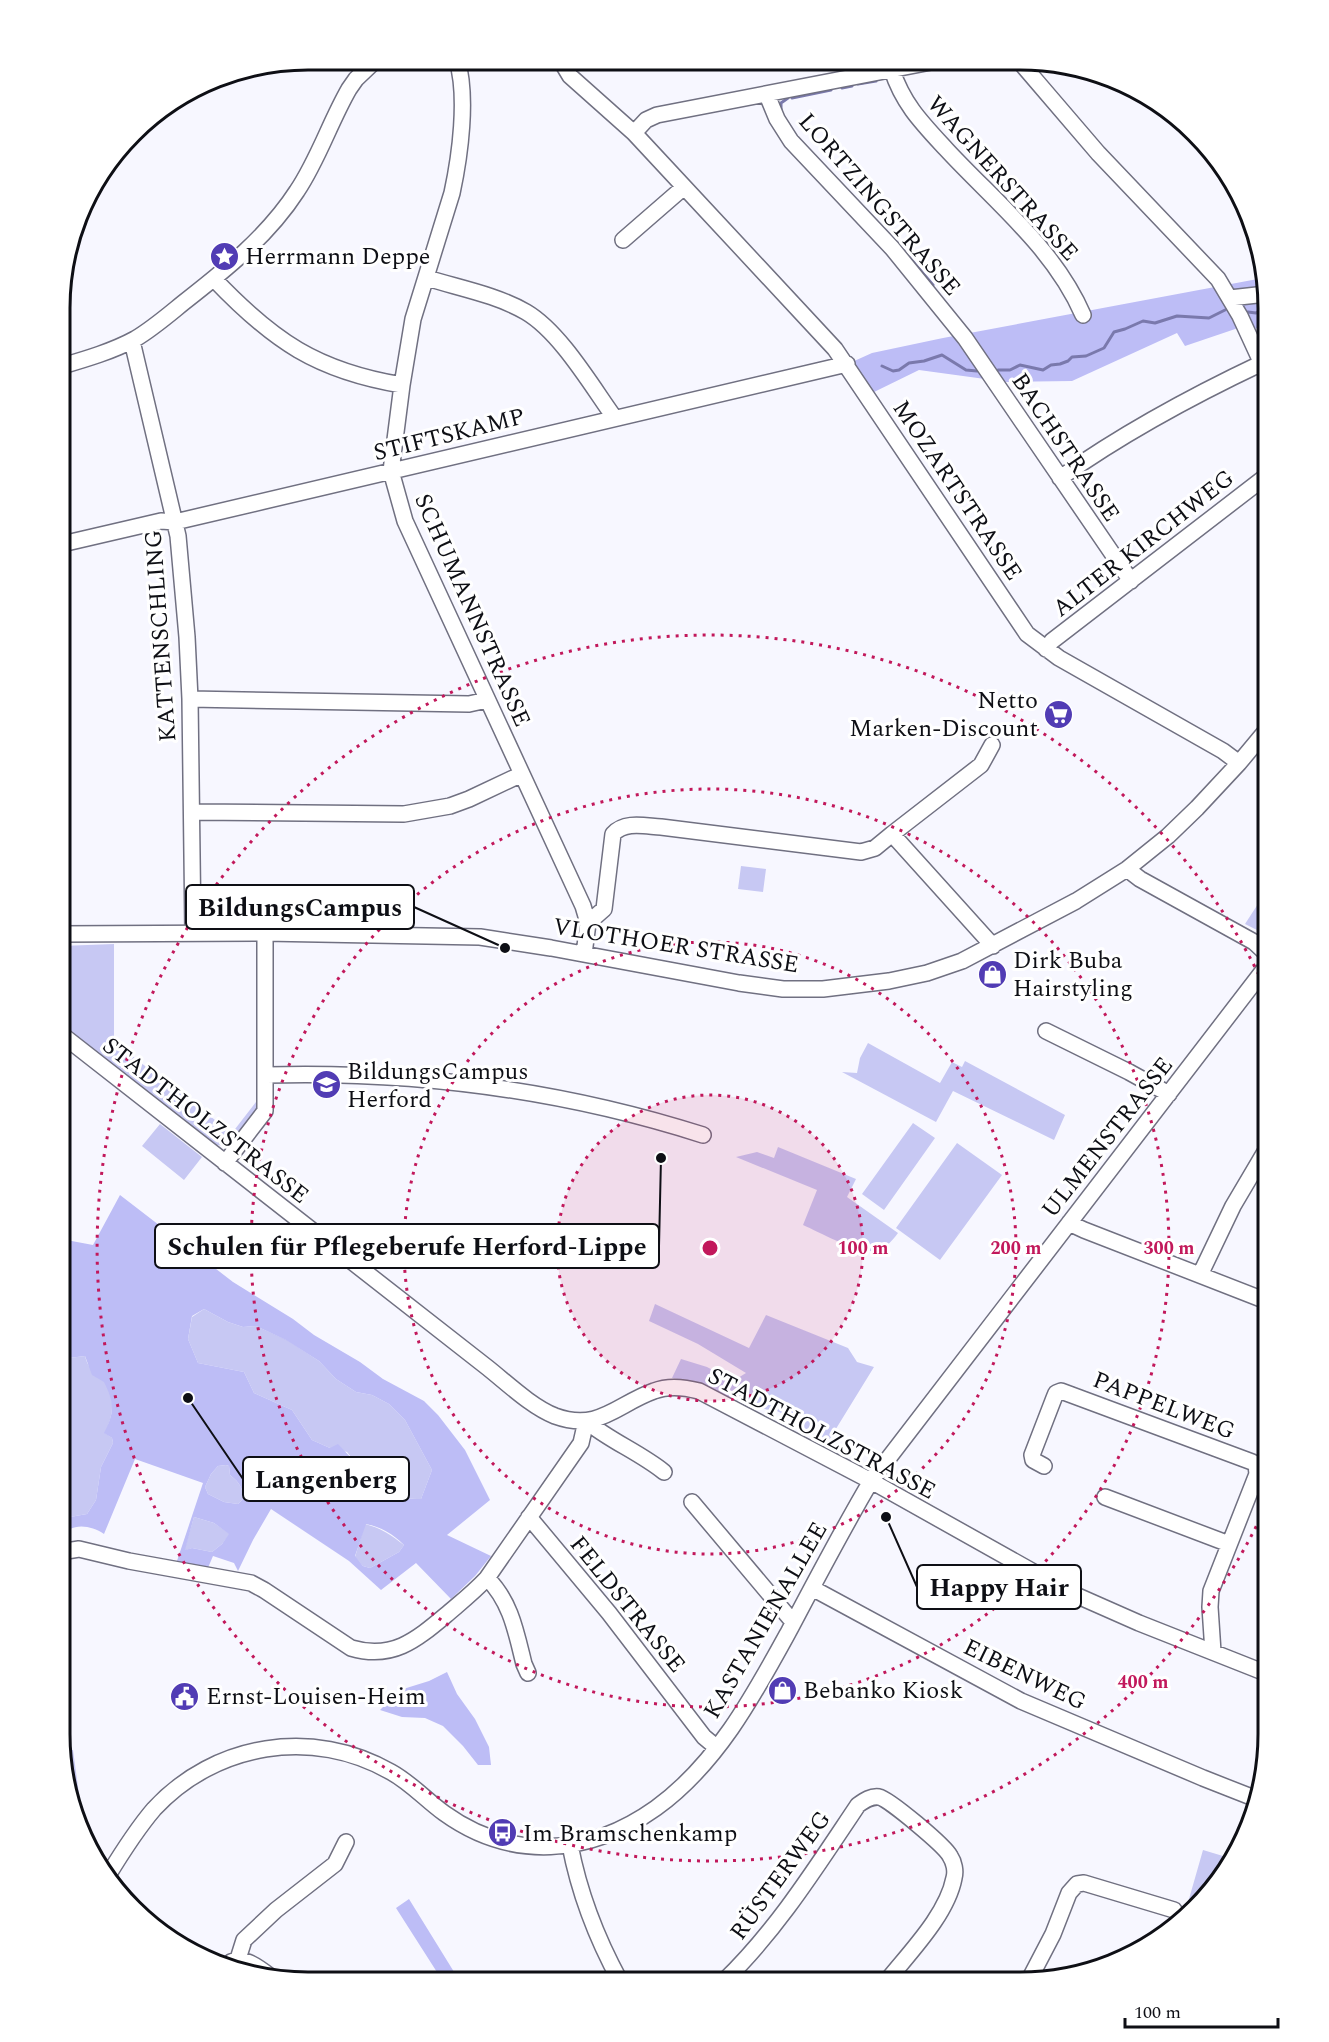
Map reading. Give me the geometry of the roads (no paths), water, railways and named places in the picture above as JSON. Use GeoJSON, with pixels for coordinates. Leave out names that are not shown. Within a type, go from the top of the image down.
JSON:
{"type":"FeatureCollection","features":[{"type":"Feature","properties":{"kind":"street"},"geometry":{"type":"LineString","coordinates":[[70,364],[132,341],[145,333],[214,279],[282,213],[301,185],[349,89],[365,70]]}},
{"type":"Feature","properties":{"kind":"street","name":"SCHUMANNSTRASSE"},"geometry":{"type":"LineString","coordinates":[[458,70],[462,94],[457,170],[410,335],[391,471],[405,521],[583,906],[588,923],[584,954]]}},
{"type":"Feature","properties":{"kind":"street","name":"MOZARTSTRASSE"},"geometry":{"type":"LineString","coordinates":[[566,70],[570,76],[634,133],[847,363],[1027,634],[1046,649],[1223,751],[1239,763]]}},
{"type":"Feature","properties":{"kind":"street"},"geometry":{"type":"LineString","coordinates":[[634,133],[646,120],[657,115],[892,70]]}},
{"type":"Feature","properties":{"kind":"street","name":"WAGNERSTRASSE"},"geometry":{"type":"LineString","coordinates":[[892,70],[901,93],[916,116],[1030,236],[1061,276],[1083,315]]}},
{"type":"Feature","properties":{"kind":"street"},"geometry":{"type":"LineString","coordinates":[[1027,70],[1098,153],[1218,279],[1228,294],[1258,355]]}},
{"type":"Feature","properties":{"kind":"street","name":"LORTZINGSTRASSE"},"geometry":{"type":"LineString","coordinates":[[767,95],[777,119],[791,141],[892,248],[964,338]]}},
{"type":"Feature","properties":{"kind":"street"},"geometry":{"type":"LineString","coordinates":[[623,240],[684,187]]}},
{"type":"Feature","properties":{"kind":"street"},"geometry":{"type":"LineString","coordinates":[[427,278],[510,305],[538,320],[550,331],[614,417]]}},
{"type":"Feature","properties":{"kind":"street"},"geometry":{"type":"LineString","coordinates":[[214,279],[252,318],[301,352],[348,373],[402,385]]}},
{"type":"Feature","properties":{"kind":"street"},"geometry":{"type":"LineString","coordinates":[[1228,294],[1258,294]]}},
{"type":"Feature","properties":{"kind":"street","name":"BACHSTRASSE"},"geometry":{"type":"LineString","coordinates":[[964,338],[1131,581]]}},
{"type":"Feature","properties":{"kind":"street","name":"KATTENSCHLING"},"geometry":{"type":"LineString","coordinates":[[132,341],[176,522],[184,595],[190,699],[194,933]]}},
{"type":"Feature","properties":{"kind":"street","name":"STIFTSKAMP"},"geometry":{"type":"LineString","coordinates":[[70,542],[161,521],[176,522],[847,363]]}},
{"type":"Feature","properties":{"kind":"street"},"geometry":{"type":"LineString","coordinates":[[1060,478],[1130,432],[1209,388],[1258,365]]}},
{"type":"Feature","properties":{"kind":"street","name":"ALTER KIRCHWEG"},"geometry":{"type":"LineString","coordinates":[[1046,649],[1052,641],[1258,483]]}},
{"type":"Feature","properties":{"kind":"street"},"geometry":{"type":"LineString","coordinates":[[190,699],[469,704],[487,700]]}},
{"type":"Feature","properties":{"kind":"street","name":"VLOTHOER STRASSE"},"geometry":{"type":"LineString","coordinates":[[70,934],[265,933],[480,937],[783,989],[823,989],[890,981],[927,973],[962,961],[1076,901],[1127,869],[1179,827],[1258,740]]}},
{"type":"Feature","properties":{"kind":"street"},"geometry":{"type":"LineString","coordinates":[[588,923],[604,909],[613,834],[618,829],[628,825],[661,827],[861,852],[875,848],[981,765],[992,745]]}},
{"type":"Feature","properties":{"kind":"street"},"geometry":{"type":"LineString","coordinates":[[192,812],[404,814],[427,812],[469,799],[522,774]]}},
{"type":"Feature","properties":{"kind":"street"},"geometry":{"type":"LineString","coordinates":[[892,834],[993,946]]}},
{"type":"Feature","properties":{"kind":"street"},"geometry":{"type":"LineString","coordinates":[[1127,869],[1140,879],[1254,942],[1258,947]]}},
{"type":"Feature","properties":{"kind":"street"},"geometry":{"type":"LineString","coordinates":[[225,1163],[264,1114],[265,933]]}},
{"type":"Feature","properties":{"kind":"street","name":"ULMENSTRASSE"},"geometry":{"type":"LineString","coordinates":[[871,1481],[1258,980]]}},
{"type":"Feature","properties":{"kind":"street"},"geometry":{"type":"LineString","coordinates":[[1046,1031],[1169,1094]]}},
{"type":"Feature","properties":{"kind":"street","name":"STADTHOLZSTRASSE"},"geometry":{"type":"LineString","coordinates":[[70,1041],[532,1402],[557,1417],[586,1421],[607,1416],[655,1391],[676,1387],[688,1388],[711,1396],[871,1481],[1071,1593],[1139,1623],[1258,1670]]}},
{"type":"Feature","properties":{"kind":"street"},"geometry":{"type":"LineString","coordinates":[[266,1075],[346,1075],[464,1083],[606,1107],[703,1135]]}},
{"type":"Feature","properties":{"kind":"street"},"geometry":{"type":"LineString","coordinates":[[1200,1275],[1233,1206],[1258,1164]]}},
{"type":"Feature","properties":{"kind":"street"},"geometry":{"type":"LineString","coordinates":[[1069,1223],[1258,1298]]}},
{"type":"Feature","properties":{"kind":"street","name":"PAPPELWEG"},"geometry":{"type":"LineString","coordinates":[[1044,1466],[1033,1460],[1032,1455],[1054,1398],[1061,1391],[1256,1465],[1257,1474],[1211,1591],[1213,1652]]}},
{"type":"Feature","properties":{"kind":"street"},"geometry":{"type":"LineString","coordinates":[[70,1550],[79,1549],[129,1561],[251,1583],[351,1648],[366,1652],[381,1652],[394,1649],[421,1636],[474,1592],[487,1578],[581,1443],[586,1421],[595,1429],[646,1457],[664,1472]]}},
{"type":"Feature","properties":{"kind":"street","name":"KASTANIENALLEE"},"geometry":{"type":"LineString","coordinates":[[113,1868],[145,1820],[179,1787],[231,1757],[256,1750],[286,1746],[342,1751],[372,1762],[400,1777],[443,1812],[498,1839],[531,1846],[553,1847],[601,1838],[616,1832],[656,1808],[692,1776],[745,1709],[871,1481]]}},
{"type":"Feature","properties":{"kind":"street"},"geometry":{"type":"LineString","coordinates":[[1105,1497],[1229,1544]]}},
{"type":"Feature","properties":{"kind":"street"},"geometry":{"type":"LineString","coordinates":[[692,1502],[794,1622]]}},
{"type":"Feature","properties":{"kind":"street","name":"FELDSTRASSE"},"geometry":{"type":"LineString","coordinates":[[529,1517],[609,1613],[704,1737],[716,1747]]}},
{"type":"Feature","properties":{"kind":"street"},"geometry":{"type":"LineString","coordinates":[[487,1578],[506,1602],[528,1673]]}},
{"type":"Feature","properties":{"kind":"street","name":"EIBENWEG"},"geometry":{"type":"LineString","coordinates":[[812,1588],[1021,1701],[1250,1796]]}},
{"type":"Feature","properties":{"kind":"street","name":"RÜSTERWEG"},"geometry":{"type":"LineString","coordinates":[[733,1972],[746,1960],[808,1880],[858,1805],[873,1797],[887,1800],[946,1851],[955,1871],[945,1900],[930,1926],[894,1972]]}},
{"type":"Feature","properties":{"kind":"street"},"geometry":{"type":"LineString","coordinates":[[234,1959],[244,1940],[276,1910],[335,1864],[346,1842]]}},
{"type":"Feature","properties":{"kind":"street"},"geometry":{"type":"LineString","coordinates":[[570,1845],[574,1868],[588,1909],[598,1936],[616,1972]]}},
{"type":"Feature","properties":{"kind":"street"},"geometry":{"type":"LineString","coordinates":[[1034,1971],[1053,1934],[1069,1893],[1077,1884],[1084,1883],[1174,1910]]}},
{"type":"Feature","properties":{"kind":"waterway"},"geometry":{"type":"LineString","coordinates":[[858,84],[876,81]]}},
{"type":"Feature","properties":{"kind":"waterway"},"geometry":{"type":"LineString","coordinates":[[842,88],[852,86]]}},
{"type":"Feature","properties":{"kind":"waterway"},"geometry":{"type":"LineString","coordinates":[[792,98],[831,90]]}},
{"type":"Feature","properties":{"kind":"waterway"},"geometry":{"type":"LineString","coordinates":[[781,110],[781,103],[788,98]]}},
{"type":"Feature","properties":{"kind":"waterway"},"geometry":{"type":"LineString","coordinates":[[909,257],[933,285]]}},
{"type":"Feature","properties":{"kind":"waterway"},"geometry":{"type":"LineString","coordinates":[[998,370],[1010,370],[1020,365],[1043,370],[1051,365],[1068,361],[1072,357],[1086,356],[1104,348],[1114,332],[1143,321],[1155,323],[1177,316],[1209,318],[1225,310]]}},
{"type":"Feature","properties":{"kind":"waterway"},"geometry":{"type":"LineString","coordinates":[[1248,312],[1258,312]]}},
{"type":"Feature","properties":{"kind":"waterway"},"geometry":{"type":"LineString","coordinates":[[882,366],[893,371],[899,370],[909,363],[942,355],[966,370],[977,371]]}},
{"type":"Feature","properties":{"kind":"place","name":"Herrmann Deppe"},"geometry":{"type":"Point","coordinates":[224,256]}},
{"type":"Feature","properties":{"kind":"place","name":"Netto Marken-Discount"},"geometry":{"type":"Point","coordinates":[1059,714]}},
{"type":"Feature","properties":{"kind":"place","name":"BildungsCampus"},"geometry":{"type":"Point","coordinates":[505,948]}},
{"type":"Feature","properties":{"kind":"place","name":"Dirk Buba Hairstyling"},"geometry":{"type":"Point","coordinates":[992,974]}},
{"type":"Feature","properties":{"kind":"place","name":"BildungsCampus Herford"},"geometry":{"type":"Point","coordinates":[326,1085]}},
{"type":"Feature","properties":{"kind":"place","name":"Schulen für Pflegeberufe Herford-Lippe"},"geometry":{"type":"Point","coordinates":[661,1158]}},
{"type":"Feature","properties":{"kind":"place","name":"Langenberg"},"geometry":{"type":"Point","coordinates":[188,1398]}},
{"type":"Feature","properties":{"kind":"place","name":"Happy Hair"},"geometry":{"type":"Point","coordinates":[886,1517]}},
{"type":"Feature","properties":{"kind":"place","name":"Bebanko Kiosk"},"geometry":{"type":"Point","coordinates":[782,1690]}},
{"type":"Feature","properties":{"kind":"place","name":"Ernst-Louisen-Heim"},"geometry":{"type":"Point","coordinates":[185,1696]}},
{"type":"Feature","properties":{"kind":"place","name":"Im Bramschenkamp"},"geometry":{"type":"Point","coordinates":[502,1833]}}]}
